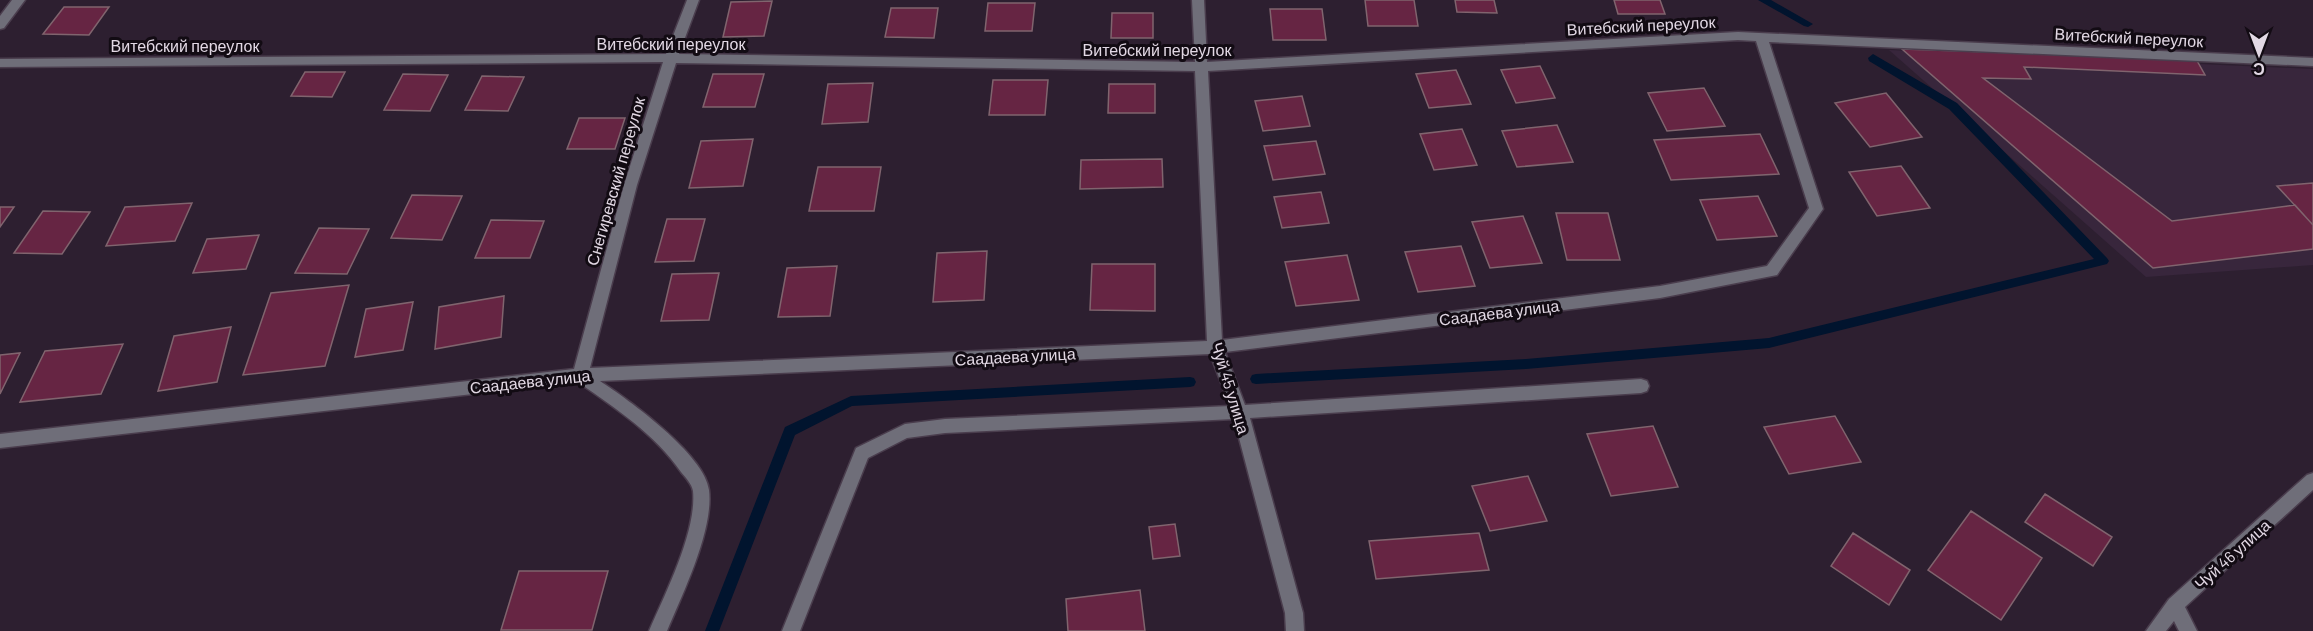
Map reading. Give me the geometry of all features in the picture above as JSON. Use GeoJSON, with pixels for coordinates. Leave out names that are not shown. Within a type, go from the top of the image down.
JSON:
{"type":"FeatureCollection","features":[{"type":"Feature","properties":{"kind":"street"},"geometry":{"type":"LineString","coordinates":[[0,25],[19,0]]}},
{"type":"Feature","properties":{"kind":"street","name":"Снегиревский переулок"},"geometry":{"type":"LineString","coordinates":[[580,375],[625,207],[669,58],[693,0]]}},
{"type":"Feature","properties":{"kind":"street","name":"Чуй 45 улица"},"geometry":{"type":"LineString","coordinates":[[1198,0],[1215,347],[1240,412],[1294,613],[1295,631]]}},
{"type":"Feature","properties":{"kind":"street","name":"Витебский переулок"},"geometry":{"type":"LineString","coordinates":[[0,63],[669,58],[1201,68],[1738,36],[2313,62]]}},
{"type":"Feature","properties":{"kind":"street","name":"Саадаева улица"},"geometry":{"type":"LineString","coordinates":[[0,441],[580,375],[1215,347],[1660,292],[1772,271],[1816,209],[1761,37]]}},
{"type":"Feature","properties":{"kind":"street"},"geometry":{"type":"LineString","coordinates":[[580,375],[649,424],[685,462],[702,489],[697,524],[679,581],[658,631]]}},
{"type":"Feature","properties":{"kind":"street"},"geometry":{"type":"LineString","coordinates":[[791,631],[862,453],[905,431],[945,426],[1240,412],[1641,386]]}},
{"type":"Feature","properties":{"kind":"street","name":"Чуй 46 улица"},"geometry":{"type":"LineString","coordinates":[[2154,631],[2175,605],[2313,480]]}},
{"type":"Feature","properties":{"kind":"street"},"geometry":{"type":"LineString","coordinates":[[2175,605],[2188,631]]}},
{"type":"Feature","properties":{"kind":"shaded area"},"geometry":{"type":"Polygon","coordinates":[[[1889,50],[2313,69],[2313,265],[2146,277],[1889,50]]]}},
{"type":"Feature","properties":{"kind":"building"},"geometry":{"type":"Polygon","coordinates":[[[1365,0],[1414,0],[1418,26],[1368,26],[1365,0]]]}},
{"type":"Feature","properties":{"kind":"building"},"geometry":{"type":"Polygon","coordinates":[[[1455,0],[1494,0],[1497,13],[1457,12],[1455,0]]]}},
{"type":"Feature","properties":{"kind":"building"},"geometry":{"type":"Polygon","coordinates":[[[1614,0],[1660,0],[1665,14],[1618,14],[1614,0]]]}},
{"type":"Feature","properties":{"kind":"building"},"geometry":{"type":"Polygon","coordinates":[[[772,1],[764,36],[723,37],[731,2],[772,1]]]}},
{"type":"Feature","properties":{"kind":"building"},"geometry":{"type":"Polygon","coordinates":[[[988,3],[1035,3],[1032,31],[985,31],[988,3]]]}},
{"type":"Feature","properties":{"kind":"building"},"geometry":{"type":"Polygon","coordinates":[[[64,7],[109,7],[89,35],[43,34],[64,7]]]}},
{"type":"Feature","properties":{"kind":"building"},"geometry":{"type":"Polygon","coordinates":[[[891,8],[938,8],[934,38],[885,37],[891,8]]]}},
{"type":"Feature","properties":{"kind":"building"},"geometry":{"type":"Polygon","coordinates":[[[1270,9],[1322,9],[1326,40],[1273,40],[1270,9]]]}},
{"type":"Feature","properties":{"kind":"building"},"geometry":{"type":"Polygon","coordinates":[[[1112,13],[1153,13],[1153,38],[1111,38],[1112,13]]]}},
{"type":"Feature","properties":{"kind":"building"},"geometry":{"type":"Polygon","coordinates":[[[1902,49],[2196,59],[2205,75],[2024,67],[2031,79],[1983,78],[2172,221],[2295,205],[2313,225],[2313,249],[2153,268],[1902,49]]]}},
{"type":"Feature","properties":{"kind":"building"},"geometry":{"type":"Polygon","coordinates":[[[1540,66],[1555,98],[1516,103],[1501,70],[1540,66]]]}},
{"type":"Feature","properties":{"kind":"building"},"geometry":{"type":"Polygon","coordinates":[[[1456,70],[1471,104],[1429,108],[1416,74],[1456,70]]]}},
{"type":"Feature","properties":{"kind":"building"},"geometry":{"type":"Polygon","coordinates":[[[305,72],[345,72],[332,97],[291,96],[305,72]]]}},
{"type":"Feature","properties":{"kind":"building"},"geometry":{"type":"Polygon","coordinates":[[[403,74],[448,75],[430,111],[384,110],[403,74]]]}},
{"type":"Feature","properties":{"kind":"building"},"geometry":{"type":"Polygon","coordinates":[[[713,74],[764,74],[755,107],[703,107],[713,74]]]}},
{"type":"Feature","properties":{"kind":"building"},"geometry":{"type":"Polygon","coordinates":[[[482,76],[524,77],[508,111],[465,110],[482,76]]]}},
{"type":"Feature","properties":{"kind":"building"},"geometry":{"type":"Polygon","coordinates":[[[993,80],[1048,80],[1045,115],[989,115],[993,80]]]}},
{"type":"Feature","properties":{"kind":"building"},"geometry":{"type":"Polygon","coordinates":[[[873,83],[868,122],[822,124],[828,84],[873,83]]]}},
{"type":"Feature","properties":{"kind":"building"},"geometry":{"type":"Polygon","coordinates":[[[1109,84],[1155,84],[1155,113],[1108,113],[1109,84]]]}},
{"type":"Feature","properties":{"kind":"building"},"geometry":{"type":"Polygon","coordinates":[[[1704,88],[1725,126],[1667,131],[1648,93],[1704,88]]]}},
{"type":"Feature","properties":{"kind":"building"},"geometry":{"type":"Polygon","coordinates":[[[1886,93],[1922,137],[1870,147],[1835,103],[1886,93]]]}},
{"type":"Feature","properties":{"kind":"building"},"geometry":{"type":"Polygon","coordinates":[[[1302,96],[1310,126],[1263,131],[1255,101],[1302,96]]]}},
{"type":"Feature","properties":{"kind":"building"},"geometry":{"type":"Polygon","coordinates":[[[579,118],[625,118],[615,149],[567,149],[579,118]]]}},
{"type":"Feature","properties":{"kind":"building"},"geometry":{"type":"Polygon","coordinates":[[[1557,125],[1573,162],[1517,167],[1502,131],[1557,125]]]}},
{"type":"Feature","properties":{"kind":"building"},"geometry":{"type":"Polygon","coordinates":[[[1462,129],[1477,165],[1434,170],[1420,134],[1462,129]]]}},
{"type":"Feature","properties":{"kind":"building"},"geometry":{"type":"Polygon","coordinates":[[[1760,134],[1779,174],[1671,180],[1654,140],[1760,134]]]}},
{"type":"Feature","properties":{"kind":"building"},"geometry":{"type":"Polygon","coordinates":[[[753,139],[743,186],[689,188],[701,141],[753,139]]]}},
{"type":"Feature","properties":{"kind":"building"},"geometry":{"type":"Polygon","coordinates":[[[1316,141],[1325,174],[1273,180],[1264,146],[1316,141]]]}},
{"type":"Feature","properties":{"kind":"building"},"geometry":{"type":"Polygon","coordinates":[[[1162,159],[1163,187],[1080,189],[1081,160],[1162,159]]]}},
{"type":"Feature","properties":{"kind":"building"},"geometry":{"type":"Polygon","coordinates":[[[1901,166],[1930,208],[1877,216],[1849,172],[1901,166]]]}},
{"type":"Feature","properties":{"kind":"building"},"geometry":{"type":"Polygon","coordinates":[[[818,167],[881,167],[874,211],[809,211],[818,167]]]}},
{"type":"Feature","properties":{"kind":"building"},"geometry":{"type":"Polygon","coordinates":[[[2313,183],[2313,225],[2277,186],[2313,183]]]}},
{"type":"Feature","properties":{"kind":"building"},"geometry":{"type":"Polygon","coordinates":[[[1321,192],[1329,223],[1282,228],[1274,197],[1321,192]]]}},
{"type":"Feature","properties":{"kind":"building"},"geometry":{"type":"Polygon","coordinates":[[[412,195],[462,196],[442,240],[391,238],[412,195]]]}},
{"type":"Feature","properties":{"kind":"building"},"geometry":{"type":"Polygon","coordinates":[[[1758,196],[1777,236],[1717,240],[1700,200],[1758,196]]]}},
{"type":"Feature","properties":{"kind":"building"},"geometry":{"type":"Polygon","coordinates":[[[192,203],[175,241],[106,246],[125,207],[192,203]]]}},
{"type":"Feature","properties":{"kind":"building"},"geometry":{"type":"Polygon","coordinates":[[[0,207],[14,207],[0,227],[0,207]]]}},
{"type":"Feature","properties":{"kind":"building"},"geometry":{"type":"Polygon","coordinates":[[[43,211],[90,212],[62,254],[14,253],[43,211]]]}},
{"type":"Feature","properties":{"kind":"building"},"geometry":{"type":"Polygon","coordinates":[[[1556,213],[1608,213],[1620,260],[1567,260],[1556,213]]]}},
{"type":"Feature","properties":{"kind":"building"},"geometry":{"type":"Polygon","coordinates":[[[1523,216],[1542,263],[1490,268],[1472,222],[1523,216]]]}},
{"type":"Feature","properties":{"kind":"building"},"geometry":{"type":"Polygon","coordinates":[[[667,219],[705,219],[694,261],[655,262],[667,219]]]}},
{"type":"Feature","properties":{"kind":"building"},"geometry":{"type":"Polygon","coordinates":[[[491,220],[544,221],[530,258],[475,258],[491,220]]]}},
{"type":"Feature","properties":{"kind":"building"},"geometry":{"type":"Polygon","coordinates":[[[319,228],[369,229],[347,274],[295,273],[319,228]]]}},
{"type":"Feature","properties":{"kind":"building"},"geometry":{"type":"Polygon","coordinates":[[[259,235],[246,269],[193,273],[207,239],[259,235]]]}},
{"type":"Feature","properties":{"kind":"building"},"geometry":{"type":"Polygon","coordinates":[[[1461,246],[1475,286],[1418,292],[1405,252],[1461,246]]]}},
{"type":"Feature","properties":{"kind":"building"},"geometry":{"type":"Polygon","coordinates":[[[987,251],[984,300],[933,302],[937,253],[987,251]]]}},
{"type":"Feature","properties":{"kind":"building"},"geometry":{"type":"Polygon","coordinates":[[[1347,255],[1359,300],[1296,306],[1285,262],[1347,255]]]}},
{"type":"Feature","properties":{"kind":"building"},"geometry":{"type":"Polygon","coordinates":[[[1092,264],[1155,264],[1155,311],[1090,310],[1092,264]]]}},
{"type":"Feature","properties":{"kind":"building"},"geometry":{"type":"Polygon","coordinates":[[[837,266],[830,316],[778,317],[787,268],[837,266]]]}},
{"type":"Feature","properties":{"kind":"building"},"geometry":{"type":"Polygon","coordinates":[[[719,273],[709,320],[661,321],[672,274],[719,273]]]}},
{"type":"Feature","properties":{"kind":"building"},"geometry":{"type":"Polygon","coordinates":[[[349,285],[325,366],[243,375],[271,293],[349,285]]]}},
{"type":"Feature","properties":{"kind":"building"},"geometry":{"type":"Polygon","coordinates":[[[504,296],[501,337],[435,349],[439,307],[504,296]]]}},
{"type":"Feature","properties":{"kind":"building"},"geometry":{"type":"Polygon","coordinates":[[[413,302],[403,350],[355,357],[366,309],[413,302]]]}},
{"type":"Feature","properties":{"kind":"building"},"geometry":{"type":"Polygon","coordinates":[[[231,327],[217,382],[158,391],[174,336],[231,327]]]}},
{"type":"Feature","properties":{"kind":"building"},"geometry":{"type":"Polygon","coordinates":[[[123,344],[101,394],[20,402],[45,351],[123,344]]]}},
{"type":"Feature","properties":{"kind":"building"},"geometry":{"type":"Polygon","coordinates":[[[20,353],[0,394],[0,355],[20,353]]]}},
{"type":"Feature","properties":{"kind":"building"},"geometry":{"type":"Polygon","coordinates":[[[1835,416],[1861,462],[1789,474],[1764,427],[1835,416]]]}},
{"type":"Feature","properties":{"kind":"building"},"geometry":{"type":"Polygon","coordinates":[[[1653,426],[1678,487],[1611,496],[1587,434],[1653,426]]]}},
{"type":"Feature","properties":{"kind":"building"},"geometry":{"type":"Polygon","coordinates":[[[1528,476],[1547,521],[1490,531],[1472,486],[1528,476]]]}},
{"type":"Feature","properties":{"kind":"building"},"geometry":{"type":"Polygon","coordinates":[[[2045,494],[2112,537],[2093,566],[2025,522],[2045,494]]]}},
{"type":"Feature","properties":{"kind":"building"},"geometry":{"type":"Polygon","coordinates":[[[1971,511],[2042,558],[2001,620],[1928,570],[1971,511]]]}},
{"type":"Feature","properties":{"kind":"building"},"geometry":{"type":"Polygon","coordinates":[[[1175,524],[1180,556],[1153,559],[1149,527],[1175,524]]]}},
{"type":"Feature","properties":{"kind":"building"},"geometry":{"type":"Polygon","coordinates":[[[1479,533],[1489,570],[1376,579],[1369,541],[1479,533]]]}},
{"type":"Feature","properties":{"kind":"building"},"geometry":{"type":"Polygon","coordinates":[[[1853,533],[1910,570],[1889,605],[1831,566],[1853,533]]]}},
{"type":"Feature","properties":{"kind":"building"},"geometry":{"type":"Polygon","coordinates":[[[519,571],[608,571],[592,630],[501,630],[519,571]]]}},
{"type":"Feature","properties":{"kind":"building"},"geometry":{"type":"Polygon","coordinates":[[[1140,590],[1145,631],[1068,631],[1066,599],[1140,590]]]}},
{"type":"Feature","properties":{"kind":"waterway"},"geometry":{"type":"LineString","coordinates":[[1763,0],[1808,24]]}},
{"type":"Feature","properties":{"kind":"waterway"},"geometry":{"type":"LineString","coordinates":[[1256,379],[1526,364],[1769,343],[2103,261],[1953,106],[1873,58]]}},
{"type":"Feature","properties":{"kind":"waterway"},"geometry":{"type":"LineString","coordinates":[[712,631],[790,431],[851,401],[1190,382]]}}]}
